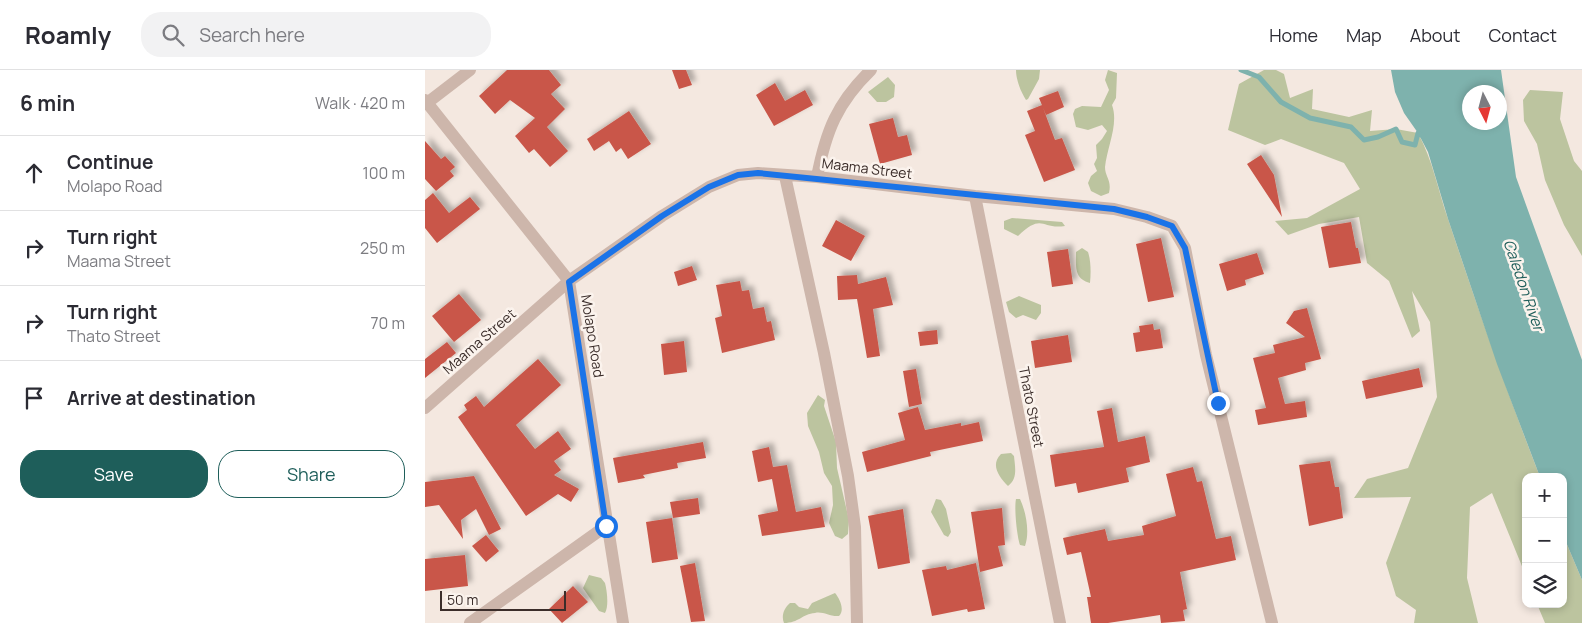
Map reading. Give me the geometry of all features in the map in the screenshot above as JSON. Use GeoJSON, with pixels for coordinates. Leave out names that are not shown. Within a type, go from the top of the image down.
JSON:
{"type":"FeatureCollection","features":[{"type":"Feature","properties":{"kind":"street"},"geometry":{"type":"LineString","coordinates":[[426,102],[470,70]]}},
{"type":"Feature","properties":{"kind":"street"},"geometry":{"type":"LineString","coordinates":[[817,177],[822,149],[833,120],[849,91],[871,70]]}},
{"type":"Feature","properties":{"kind":"street","name":"Molapo Road"},"geometry":{"type":"LineString","coordinates":[[426,102],[569,282],[606,526],[623,623]]}},
{"type":"Feature","properties":{"kind":"street","name":"Maama Street"},"geometry":{"type":"LineString","coordinates":[[425,408],[569,282],[662,216],[709,187],[738,175],[758,173],[817,177],[975,196],[1114,209],[1147,217],[1172,226],[1185,248],[1206,355],[1272,623]]}},
{"type":"Feature","properties":{"kind":"street"},"geometry":{"type":"LineString","coordinates":[[785,176],[824,353],[848,476],[855,527],[857,623]]}},
{"type":"Feature","properties":{"kind":"street","name":"Thato Street"},"geometry":{"type":"LineString","coordinates":[[975,196],[1060,623]]}},
{"type":"Feature","properties":{"kind":"street"},"geometry":{"type":"LineString","coordinates":[[470,623],[606,526]]}},
{"type":"Feature","properties":{"kind":"green space"},"geometry":{"type":"Polygon","coordinates":[[[1016,70],[1040,70],[1039,79],[1026,100],[1019,86],[1016,70]]]}},
{"type":"Feature","properties":{"kind":"green space"},"geometry":{"type":"Polygon","coordinates":[[[1108,70],[1117,73],[1116,98],[1112,105],[1114,120],[1105,167],[1110,189],[1109,193],[1101,196],[1091,191],[1088,183],[1091,176],[1097,171],[1094,164],[1097,158],[1096,145],[1107,131],[1102,125],[1088,130],[1076,127],[1073,114],[1075,109],[1082,106],[1101,107],[1109,90],[1105,80],[1108,70]]]}},
{"type":"Feature","properties":{"kind":"green space"},"geometry":{"type":"Polygon","coordinates":[[[1264,70],[1276,70],[1284,74],[1290,98],[1313,89],[1312,109],[1349,117],[1372,110],[1370,131],[1396,129],[1418,133],[1428,154],[1481,316],[1538,473],[1522,473],[1522,566],[1492,493],[1470,507],[1467,578],[1478,623],[1414,623],[1416,610],[1396,596],[1386,563],[1411,497],[1354,498],[1367,479],[1408,468],[1437,397],[1430,322],[1412,291],[1420,331],[1412,338],[1389,281],[1367,263],[1359,217],[1319,224],[1288,235],[1275,221],[1307,218],[1360,189],[1344,163],[1281,139],[1265,145],[1228,130],[1239,84],[1264,70]]]}},
{"type":"Feature","properties":{"kind":"green space"},"geometry":{"type":"Polygon","coordinates":[[[888,77],[895,85],[894,97],[886,102],[877,102],[868,92],[888,77]]]}},
{"type":"Feature","properties":{"kind":"green space"},"geometry":{"type":"Polygon","coordinates":[[[1530,90],[1563,92],[1560,119],[1574,161],[1582,171],[1582,256],[1564,225],[1545,180],[1537,144],[1524,121],[1523,100],[1530,90]]]}},
{"type":"Feature","properties":{"kind":"green space"},"geometry":{"type":"Polygon","coordinates":[[[1012,218],[1062,222],[1065,226],[1057,227],[1038,223],[1026,229],[1018,236],[1004,229],[1004,221],[1012,218]]]}},
{"type":"Feature","properties":{"kind":"green space"},"geometry":{"type":"Polygon","coordinates":[[[1082,248],[1088,252],[1089,256],[1091,267],[1090,283],[1081,279],[1077,272],[1076,252],[1082,248]]]}},
{"type":"Feature","properties":{"kind":"green space"},"geometry":{"type":"Polygon","coordinates":[[[1019,296],[1041,305],[1041,313],[1036,320],[1023,315],[1016,318],[1009,312],[1006,302],[1019,296]]]}},
{"type":"Feature","properties":{"kind":"green space"},"geometry":{"type":"Polygon","coordinates":[[[818,395],[825,400],[824,406],[836,442],[837,468],[849,520],[848,534],[842,539],[835,536],[829,523],[833,505],[832,486],[824,473],[819,452],[808,426],[807,413],[818,395]]]}},
{"type":"Feature","properties":{"kind":"green space"},"geometry":{"type":"Polygon","coordinates":[[[1011,453],[1014,456],[1015,472],[1013,480],[1008,486],[997,471],[996,462],[1001,454],[1011,453]]]}},
{"type":"Feature","properties":{"kind":"green space"},"geometry":{"type":"Polygon","coordinates":[[[936,499],[941,500],[946,509],[951,532],[948,537],[944,535],[931,512],[936,499]]]}},
{"type":"Feature","properties":{"kind":"green space"},"geometry":{"type":"Polygon","coordinates":[[[1016,499],[1020,499],[1026,516],[1027,535],[1025,546],[1020,545],[1018,536],[1016,499]]]}},
{"type":"Feature","properties":{"kind":"green space"},"geometry":{"type":"Polygon","coordinates":[[[1567,544],[1582,580],[1582,623],[1545,623],[1539,608],[1567,608],[1567,544]]]}},
{"type":"Feature","properties":{"kind":"green space"},"geometry":{"type":"Polygon","coordinates":[[[589,575],[601,578],[605,583],[607,603],[605,613],[599,611],[583,588],[589,575]]]}},
{"type":"Feature","properties":{"kind":"green space"},"geometry":{"type":"Polygon","coordinates":[[[835,593],[842,608],[839,616],[818,613],[807,615],[793,622],[784,623],[784,612],[790,603],[795,603],[799,607],[808,609],[812,603],[835,593]]]}},
{"type":"Feature","properties":{"kind":"water","name":"Caledon River"},"geometry":{"type":"Polygon","coordinates":[[[1391,70],[1501,70],[1503,85],[1462,85],[1462,130],[1507,130],[1507,113],[1516,177],[1582,360],[1582,580],[1567,544],[1567,473],[1538,473],[1497,364],[1448,219],[1428,152],[1404,113],[1395,92],[1391,70]]]}},
{"type":"Feature","properties":{"kind":"building"},"geometry":{"type":"Polygon","coordinates":[[[507,70],[549,70],[561,85],[551,94],[565,109],[547,127],[568,151],[550,167],[534,149],[529,153],[515,136],[535,118],[510,100],[495,114],[479,96],[507,70]]]}},
{"type":"Feature","properties":{"kind":"building"},"geometry":{"type":"Polygon","coordinates":[[[672,70],[686,70],[692,85],[679,89],[672,70]]]}},
{"type":"Feature","properties":{"kind":"building"},"geometry":{"type":"Polygon","coordinates":[[[775,83],[785,101],[805,90],[813,105],[774,126],[756,95],[775,83]]]}},
{"type":"Feature","properties":{"kind":"building"},"geometry":{"type":"Polygon","coordinates":[[[1058,91],[1064,107],[1046,115],[1039,98],[1058,91]]]}},
{"type":"Feature","properties":{"kind":"building"},"geometry":{"type":"Polygon","coordinates":[[[1042,105],[1055,140],[1062,138],[1075,170],[1044,182],[1025,135],[1035,131],[1027,111],[1042,105]]]}},
{"type":"Feature","properties":{"kind":"building"},"geometry":{"type":"Polygon","coordinates":[[[629,111],[651,144],[628,159],[621,148],[616,152],[609,141],[594,151],[587,139],[629,111]]]}},
{"type":"Feature","properties":{"kind":"building"},"geometry":{"type":"Polygon","coordinates":[[[893,118],[898,137],[907,135],[912,155],[880,164],[869,124],[893,118]]]}},
{"type":"Feature","properties":{"kind":"building"},"geometry":{"type":"Polygon","coordinates":[[[425,141],[441,159],[445,156],[455,167],[450,171],[454,176],[436,191],[425,179],[425,141]]]}},
{"type":"Feature","properties":{"kind":"building"},"geometry":{"type":"Polygon","coordinates":[[[1261,155],[1274,175],[1282,217],[1247,164],[1261,155]]]}},
{"type":"Feature","properties":{"kind":"building"},"geometry":{"type":"Polygon","coordinates":[[[433,193],[449,213],[470,197],[480,209],[437,243],[425,228],[425,200],[433,193]]]}},
{"type":"Feature","properties":{"kind":"building"},"geometry":{"type":"Polygon","coordinates":[[[836,220],[865,236],[851,261],[822,246],[836,220]]]}},
{"type":"Feature","properties":{"kind":"building"},"geometry":{"type":"Polygon","coordinates":[[[1351,222],[1361,263],[1329,268],[1321,227],[1351,222]]]}},
{"type":"Feature","properties":{"kind":"building"},"geometry":{"type":"Polygon","coordinates":[[[1161,238],[1174,297],[1148,302],[1136,244],[1161,238]]]}},
{"type":"Feature","properties":{"kind":"building"},"geometry":{"type":"Polygon","coordinates":[[[1068,249],[1073,284],[1052,287],[1047,252],[1068,249]]]}},
{"type":"Feature","properties":{"kind":"building"},"geometry":{"type":"Polygon","coordinates":[[[1257,253],[1264,274],[1245,280],[1246,285],[1227,291],[1219,264],[1257,253]]]}},
{"type":"Feature","properties":{"kind":"building"},"geometry":{"type":"Polygon","coordinates":[[[692,266],[697,280],[678,286],[674,272],[692,266]]]}},
{"type":"Feature","properties":{"kind":"building"},"geometry":{"type":"Polygon","coordinates":[[[857,275],[858,284],[886,277],[893,305],[873,309],[880,356],[867,358],[857,299],[838,300],[837,276],[857,275]]]}},
{"type":"Feature","properties":{"kind":"building"},"geometry":{"type":"Polygon","coordinates":[[[740,281],[742,291],[749,290],[753,309],[764,307],[767,322],[771,321],[775,340],[722,353],[715,318],[722,316],[716,285],[740,281]]]}},
{"type":"Feature","properties":{"kind":"building"},"geometry":{"type":"Polygon","coordinates":[[[459,294],[481,320],[454,342],[432,316],[459,294]]]}},
{"type":"Feature","properties":{"kind":"building"},"geometry":{"type":"Polygon","coordinates":[[[1307,308],[1321,359],[1305,363],[1306,370],[1278,378],[1285,404],[1305,401],[1307,417],[1258,425],[1255,410],[1266,408],[1253,358],[1275,353],[1273,345],[1305,337],[1286,323],[1294,311],[1307,308]]]}},
{"type":"Feature","properties":{"kind":"building"},"geometry":{"type":"Polygon","coordinates":[[[1153,324],[1154,330],[1160,329],[1163,348],[1136,352],[1133,333],[1140,332],[1139,326],[1153,324]]]}},
{"type":"Feature","properties":{"kind":"building"},"geometry":{"type":"Polygon","coordinates":[[[937,330],[938,344],[920,346],[918,332],[937,330]]]}},
{"type":"Feature","properties":{"kind":"building"},"geometry":{"type":"Polygon","coordinates":[[[1068,335],[1072,362],[1035,368],[1031,341],[1068,335]]]}},
{"type":"Feature","properties":{"kind":"building"},"geometry":{"type":"Polygon","coordinates":[[[684,341],[687,372],[664,375],[661,344],[684,341]]]}},
{"type":"Feature","properties":{"kind":"building"},"geometry":{"type":"Polygon","coordinates":[[[447,342],[456,353],[425,378],[425,359],[447,342]]]}},
{"type":"Feature","properties":{"kind":"building"},"geometry":{"type":"Polygon","coordinates":[[[538,359],[561,385],[516,425],[535,449],[558,431],[571,449],[554,461],[561,470],[554,475],[579,489],[571,502],[558,494],[526,516],[458,417],[467,410],[464,405],[476,396],[484,407],[538,359]]]}},
{"type":"Feature","properties":{"kind":"building"},"geometry":{"type":"Polygon","coordinates":[[[1419,368],[1423,387],[1366,399],[1362,381],[1419,368]]]}},
{"type":"Feature","properties":{"kind":"building"},"geometry":{"type":"Polygon","coordinates":[[[916,369],[922,404],[909,407],[903,371],[916,369]]]}},
{"type":"Feature","properties":{"kind":"building"},"geometry":{"type":"Polygon","coordinates":[[[918,407],[925,430],[961,423],[961,426],[979,422],[983,441],[930,452],[931,456],[867,472],[862,452],[905,440],[898,413],[918,407]]]}},
{"type":"Feature","properties":{"kind":"building"},"geometry":{"type":"Polygon","coordinates":[[[1112,408],[1118,442],[1145,436],[1150,462],[1126,468],[1129,482],[1078,493],[1076,483],[1055,487],[1050,455],[1104,447],[1097,411],[1112,408]]]}},
{"type":"Feature","properties":{"kind":"building"},"geometry":{"type":"Polygon","coordinates":[[[703,442],[706,458],[677,463],[678,468],[643,475],[645,478],[618,483],[613,458],[703,442]]]}},
{"type":"Feature","properties":{"kind":"building"},"geometry":{"type":"Polygon","coordinates":[[[769,447],[773,467],[787,465],[796,512],[821,507],[825,527],[762,536],[758,515],[778,511],[772,479],[758,482],[752,451],[769,447]]]}},
{"type":"Feature","properties":{"kind":"building"},"geometry":{"type":"Polygon","coordinates":[[[1330,461],[1335,487],[1339,487],[1343,518],[1309,526],[1299,465],[1330,461]]]}},
{"type":"Feature","properties":{"kind":"building"},"geometry":{"type":"Polygon","coordinates":[[[1193,467],[1197,482],[1202,481],[1216,539],[1231,536],[1236,560],[1180,572],[1187,609],[1183,610],[1185,621],[1161,623],[1160,615],[1108,623],[1091,623],[1087,597],[1091,597],[1081,552],[1067,555],[1063,538],[1105,529],[1108,541],[1144,535],[1142,526],[1176,516],[1166,474],[1193,467]]]}},
{"type":"Feature","properties":{"kind":"building"},"geometry":{"type":"Polygon","coordinates":[[[474,476],[501,529],[489,535],[476,509],[461,520],[463,539],[439,505],[425,507],[425,482],[474,476]]]}},
{"type":"Feature","properties":{"kind":"building"},"geometry":{"type":"Polygon","coordinates":[[[698,498],[700,514],[673,518],[670,502],[698,498]]]}},
{"type":"Feature","properties":{"kind":"building"},"geometry":{"type":"Polygon","coordinates":[[[1002,508],[1005,545],[998,546],[1003,566],[980,572],[971,512],[1002,508]]]}},
{"type":"Feature","properties":{"kind":"building"},"geometry":{"type":"Polygon","coordinates":[[[903,509],[910,563],[878,569],[868,516],[903,509]]]}},
{"type":"Feature","properties":{"kind":"building"},"geometry":{"type":"Polygon","coordinates":[[[672,518],[678,559],[652,563],[646,522],[672,518]]]}},
{"type":"Feature","properties":{"kind":"building"},"geometry":{"type":"Polygon","coordinates":[[[486,535],[499,551],[486,562],[472,546],[486,535]]]}},
{"type":"Feature","properties":{"kind":"building"},"geometry":{"type":"Polygon","coordinates":[[[465,555],[468,586],[425,591],[425,559],[465,555]]]}},
{"type":"Feature","properties":{"kind":"building"},"geometry":{"type":"Polygon","coordinates":[[[695,563],[705,621],[691,622],[680,566],[695,563]]]}},
{"type":"Feature","properties":{"kind":"building"},"geometry":{"type":"Polygon","coordinates":[[[976,563],[985,609],[968,612],[967,609],[932,616],[922,570],[946,566],[947,570],[976,563]]]}},
{"type":"Feature","properties":{"kind":"building"},"geometry":{"type":"Polygon","coordinates":[[[573,586],[588,602],[562,623],[549,609],[573,586]]]}},
{"type":"Feature","properties":{"kind":"waterway"},"geometry":{"type":"LineString","coordinates":[[1241,70],[1259,77],[1281,102],[1310,118],[1351,127],[1364,140],[1378,137],[1396,129],[1402,142],[1415,145],[1418,133],[1423,136]]}},
{"type":"Feature","properties":{"kind":"route"},"geometry":{"type":"LineString","coordinates":[[606,526],[569,282],[662,216],[709,187],[738,175],[758,173],[817,177],[975,196],[1114,209],[1147,217],[1172,226],[1185,248],[1206,355],[1218,403]]}}]}
